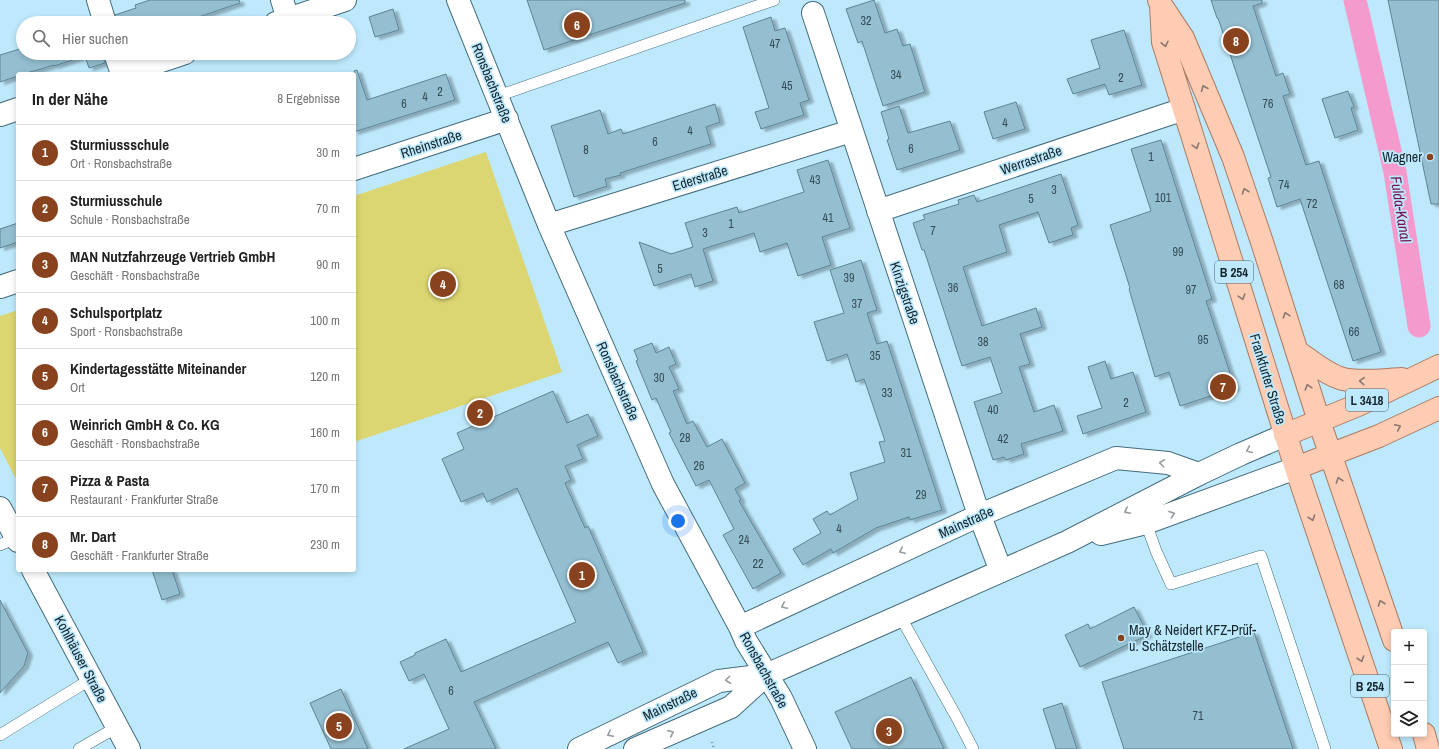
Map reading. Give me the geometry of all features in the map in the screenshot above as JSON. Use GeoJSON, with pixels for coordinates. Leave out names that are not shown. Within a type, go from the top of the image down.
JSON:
{"type":"FeatureCollection","features":[{"type":"Feature","properties":{"kind":"main road","name":"Frankfurter Straße"},"geometry":{"type":"LineString","coordinates":[[1160,3],[1164,42],[1184,109],[1285,435],[1391,749]]}},
{"type":"Feature","properties":{"kind":"main road","name":"Frankfurter Straße"},"geometry":{"type":"LineString","coordinates":[[1160,3],[1183,38],[1233,157],[1298,352],[1330,455],[1391,631]]}},
{"type":"Feature","properties":{"kind":"main road"},"geometry":{"type":"LineString","coordinates":[[1298,352],[1326,371],[1342,379],[1366,382],[1415,378]]}},
{"type":"Feature","properties":{"kind":"main road","name":"L 3418"},"geometry":{"type":"LineString","coordinates":[[1319,421],[1439,366]]}},
{"type":"Feature","properties":{"kind":"main road","name":"L 3418"},"geometry":{"type":"LineString","coordinates":[[1330,455],[1379,436],[1439,408]]}},
{"type":"Feature","properties":{"kind":"main road"},"geometry":{"type":"LineString","coordinates":[[1285,435],[1319,421]]}},
{"type":"Feature","properties":{"kind":"main road"},"geometry":{"type":"LineString","coordinates":[[1296,468],[1330,455]]}},
{"type":"Feature","properties":{"kind":"main road"},"geometry":{"type":"LineString","coordinates":[[1425,737],[1428,749]]}},
{"type":"Feature","properties":{"kind":"street"},"geometry":{"type":"LineString","coordinates":[[98,0],[103,16]]}},
{"type":"Feature","properties":{"kind":"street"},"geometry":{"type":"LineString","coordinates":[[282,14],[345,0]]}},
{"type":"Feature","properties":{"kind":"street","name":"Ronsbachstraße"},"geometry":{"type":"LineString","coordinates":[[458,0],[549,225],[663,484],[740,627],[746,641],[781,698],[805,749]]}},
{"type":"Feature","properties":{"kind":"street","name":"Kinzigstraße"},"geometry":{"type":"LineString","coordinates":[[813,13],[980,516],[1001,571]]}},
{"type":"Feature","properties":{"kind":"street"},"geometry":{"type":"LineString","coordinates":[[117,60],[121,72]]}},
{"type":"Feature","properties":{"kind":"street"},"geometry":{"type":"LineString","coordinates":[[128,72],[165,60]]}},
{"type":"Feature","properties":{"kind":"street","name":"Werrastraße"},"geometry":{"type":"LineString","coordinates":[[878,211],[1184,109]]}},
{"type":"Feature","properties":{"kind":"street"},"geometry":{"type":"LineString","coordinates":[[0,115],[16,110]]}},
{"type":"Feature","properties":{"kind":"street","name":"Rheinstraße"},"geometry":{"type":"LineString","coordinates":[[356,168],[507,119]]}},
{"type":"Feature","properties":{"kind":"street","name":"Ederstraße"},"geometry":{"type":"LineString","coordinates":[[549,225],[851,131]]}},
{"type":"Feature","properties":{"kind":"street"},"geometry":{"type":"LineString","coordinates":[[0,287],[16,282]]}},
{"type":"Feature","properties":{"kind":"street","name":"Mainstraße"},"geometry":{"type":"LineString","coordinates":[[579,749],[719,681],[766,675],[900,616],[1066,542],[1199,474],[1285,435]]}},
{"type":"Feature","properties":{"kind":"street","name":"Mainstraße"},"geometry":{"type":"LineString","coordinates":[[740,627],[938,534],[1116,458],[1168,463],[1199,474]]}},
{"type":"Feature","properties":{"kind":"street","name":"Mainstraße"},"geometry":{"type":"LineString","coordinates":[[1066,542],[1146,524],[1296,468]]}},
{"type":"Feature","properties":{"kind":"street"},"geometry":{"type":"LineString","coordinates":[[0,508],[11,541]]}},
{"type":"Feature","properties":{"kind":"street","name":"Kohlhäuser Straße"},"geometry":{"type":"LineString","coordinates":[[34,572],[129,749]]}},
{"type":"Feature","properties":{"kind":"street","name":"Mainstraße"},"geometry":{"type":"LineString","coordinates":[[635,749],[731,707],[766,675]]}},
{"type":"Feature","properties":{"kind":"lane"},"geometry":{"type":"LineString","coordinates":[[498,96],[774,0]]}},
{"type":"Feature","properties":{"kind":"lane"},"geometry":{"type":"LineString","coordinates":[[1146,524],[1171,584],[1261,556],[1325,749]]}},
{"type":"Feature","properties":{"kind":"lane"},"geometry":{"type":"LineString","coordinates":[[900,616],[973,749]]}},
{"type":"Feature","properties":{"kind":"lane"},"geometry":{"type":"LineString","coordinates":[[0,734],[92,679]]}},
{"type":"Feature","properties":{"kind":"lane"},"geometry":{"type":"LineString","coordinates":[[79,749],[117,726]]}},
{"type":"Feature","properties":{"kind":"path"},"geometry":{"type":"LineString","coordinates":[[712,742],[714,749]]}},
{"type":"Feature","properties":{"kind":"shaded area"},"geometry":{"type":"Polygon","coordinates":[[[486,152],[562,372],[356,441],[356,195],[486,152]]]}},
{"type":"Feature","properties":{"kind":"shaded area"},"geometry":{"type":"Polygon","coordinates":[[[16,311],[16,479],[0,448],[0,316],[16,311]]]}},
{"type":"Feature","properties":{"kind":"building"},"geometry":{"type":"Polygon","coordinates":[[[150,0],[239,0],[240,3],[202,16],[115,16],[136,8],[135,5],[150,0]]]}},
{"type":"Feature","properties":{"kind":"building"},"geometry":{"type":"Polygon","coordinates":[[[527,0],[685,0],[685,3],[544,50],[527,0]]]}},
{"type":"Feature","properties":{"kind":"building"},"geometry":{"type":"Polygon","coordinates":[[[874,0],[885,33],[897,29],[903,46],[910,44],[925,92],[883,106],[862,41],[858,43],[846,9],[874,0]]]}},
{"type":"Feature","properties":{"kind":"building"},"geometry":{"type":"Polygon","coordinates":[[[1211,0],[1262,0],[1262,3],[1253,6],[1276,76],[1283,73],[1290,94],[1283,96],[1306,165],[1319,161],[1381,352],[1353,361],[1300,199],[1277,207],[1268,178],[1271,177],[1211,0]]]}},
{"type":"Feature","properties":{"kind":"building","name":"Wagner"},"geometry":{"type":"Polygon","coordinates":[[[1388,0],[1439,0],[1439,204],[1431,204],[1388,0]]]}},
{"type":"Feature","properties":{"kind":"building"},"geometry":{"type":"Polygon","coordinates":[[[393,9],[399,30],[375,37],[369,17],[393,9]]]}},
{"type":"Feature","properties":{"kind":"building"},"geometry":{"type":"Polygon","coordinates":[[[771,17],[775,31],[785,28],[809,100],[800,103],[804,115],[761,129],[755,112],[769,108],[743,27],[771,17]]]}},
{"type":"Feature","properties":{"kind":"building"},"geometry":{"type":"Polygon","coordinates":[[[1124,30],[1142,85],[1109,95],[1105,84],[1073,94],[1067,79],[1100,68],[1091,40],[1124,30]]]}},
{"type":"Feature","properties":{"kind":"building"},"geometry":{"type":"Polygon","coordinates":[[[16,50],[16,60],[73,60],[30,72],[16,72],[16,77],[0,82],[0,55],[16,50]]]}},
{"type":"Feature","properties":{"kind":"building"},"geometry":{"type":"Polygon","coordinates":[[[86,60],[104,60],[105,63],[89,68],[86,60]]]}},
{"type":"Feature","properties":{"kind":"building"},"geometry":{"type":"Polygon","coordinates":[[[357,70],[367,100],[446,74],[455,100],[356,131],[356,72],[354,71],[357,70]]]}},
{"type":"Feature","properties":{"kind":"building"},"geometry":{"type":"Polygon","coordinates":[[[1348,91],[1354,107],[1351,108],[1358,130],[1335,138],[1322,99],[1348,91]]]}},
{"type":"Feature","properties":{"kind":"building"},"geometry":{"type":"Polygon","coordinates":[[[1016,102],[1025,129],[993,139],[984,112],[1016,102]]]}},
{"type":"Feature","properties":{"kind":"building"},"geometry":{"type":"Polygon","coordinates":[[[715,104],[720,122],[706,127],[711,144],[620,173],[621,175],[605,179],[607,186],[574,197],[551,126],[600,110],[608,134],[621,129],[623,134],[715,104]]]}},
{"type":"Feature","properties":{"kind":"building"},"geometry":{"type":"Polygon","coordinates":[[[899,106],[908,133],[950,121],[960,150],[897,170],[887,140],[889,139],[881,112],[899,106]]]}},
{"type":"Feature","properties":{"kind":"building"},"geometry":{"type":"Polygon","coordinates":[[[1161,140],[1212,299],[1206,301],[1235,388],[1180,406],[1169,372],[1155,377],[1129,289],[1130,288],[1110,225],[1151,211],[1131,149],[1161,140]]]}},
{"type":"Feature","properties":{"kind":"building"},"geometry":{"type":"Polygon","coordinates":[[[828,160],[850,228],[822,237],[831,265],[798,276],[787,243],[760,252],[754,233],[703,249],[713,281],[695,287],[691,274],[654,286],[639,242],[671,254],[693,247],[685,223],[737,207],[739,213],[804,192],[797,170],[828,160]]]}},
{"type":"Feature","properties":{"kind":"building"},"geometry":{"type":"Polygon","coordinates":[[[1061,174],[1078,225],[1071,228],[1073,235],[1049,243],[1038,212],[999,225],[1007,252],[963,267],[982,326],[1036,308],[1042,327],[1020,334],[1030,364],[1019,367],[1034,412],[1054,405],[1063,431],[1021,444],[1024,454],[1006,460],[1004,457],[993,460],[974,402],[1002,393],[990,357],[962,366],[924,250],[922,250],[913,223],[925,219],[923,215],[959,204],[958,200],[974,195],[977,202],[1061,174]]]}},
{"type":"Feature","properties":{"kind":"building"},"geometry":{"type":"Polygon","coordinates":[[[16,224],[16,243],[0,248],[0,229],[16,224]]]}},
{"type":"Feature","properties":{"kind":"building"},"geometry":{"type":"Polygon","coordinates":[[[861,260],[877,310],[867,313],[877,344],[887,341],[942,510],[910,520],[909,517],[876,528],[833,553],[831,549],[803,565],[793,549],[821,533],[813,519],[827,511],[830,515],[858,499],[850,473],[885,462],[879,442],[885,441],[864,379],[856,382],[847,354],[827,361],[814,322],[844,313],[830,270],[861,260]]]}},
{"type":"Feature","properties":{"kind":"building"},"geometry":{"type":"Polygon","coordinates":[[[652,343],[656,353],[669,347],[676,364],[669,367],[679,389],[673,391],[687,424],[693,421],[707,447],[722,439],[745,483],[735,489],[741,500],[739,501],[781,573],[753,589],[723,535],[734,529],[709,480],[696,486],[669,433],[671,432],[656,398],[652,400],[636,361],[638,360],[634,350],[652,343]]]}},
{"type":"Feature","properties":{"kind":"building"},"geometry":{"type":"Polygon","coordinates":[[[1105,361],[1111,379],[1133,372],[1146,412],[1083,434],[1077,416],[1102,408],[1088,367],[1105,361]]]}},
{"type":"Feature","properties":{"kind":"building"},"geometry":{"type":"Polygon","coordinates":[[[553,391],[567,423],[588,414],[598,436],[577,445],[583,459],[565,466],[571,480],[565,483],[585,528],[588,526],[643,652],[618,663],[608,642],[474,702],[496,749],[404,749],[449,729],[424,674],[409,681],[400,662],[415,655],[415,653],[446,639],[461,672],[576,622],[517,488],[487,502],[483,493],[461,502],[442,459],[464,449],[457,433],[553,391]]]}},
{"type":"Feature","properties":{"kind":"building"},"geometry":{"type":"Polygon","coordinates":[[[153,572],[173,572],[180,594],[162,600],[153,572]]]}},
{"type":"Feature","properties":{"kind":"building"},"geometry":{"type":"Polygon","coordinates":[[[0,600],[28,653],[24,666],[0,693],[0,600]]]}},
{"type":"Feature","properties":{"kind":"building","name":"May & Neidert KFZ-Prüf- u. Schätzstelle"},"geometry":{"type":"Polygon","coordinates":[[[1134,607],[1148,635],[1080,667],[1065,635],[1088,624],[1090,629],[1134,607]]]}},
{"type":"Feature","properties":{"kind":"building"},"geometry":{"type":"Polygon","coordinates":[[[1254,632],[1293,749],[1124,749],[1102,682],[1254,632]]]}},
{"type":"Feature","properties":{"kind":"building"},"geometry":{"type":"Polygon","coordinates":[[[911,677],[944,749],[852,749],[835,712],[911,677]]]}},
{"type":"Feature","properties":{"kind":"building"},"geometry":{"type":"Polygon","coordinates":[[[341,689],[368,749],[331,749],[310,703],[341,689]]]}},
{"type":"Feature","properties":{"kind":"building"},"geometry":{"type":"Polygon","coordinates":[[[1062,703],[1077,749],[1056,749],[1043,709],[1062,703]]]}},
{"type":"Feature","properties":{"kind":"waterway","name":"Fulda-Kanal"},"geometry":{"type":"LineString","coordinates":[[1355,0],[1395,172],[1419,326]]}},
{"type":"Feature","properties":{"kind":"place","name":"Weinrich GmbH & Co. KG"},"geometry":{"type":"Point","coordinates":[577,25]}},
{"type":"Feature","properties":{"kind":"place","name":"Mr. Dart"},"geometry":{"type":"Point","coordinates":[1236,41]}},
{"type":"Feature","properties":{"kind":"place","name":"Wagner"},"geometry":{"type":"Point","coordinates":[1430,157]}},
{"type":"Feature","properties":{"kind":"place","name":"Schulsportplatz"},"geometry":{"type":"Point","coordinates":[443,284]}},
{"type":"Feature","properties":{"kind":"place","name":"Pizza & Pasta"},"geometry":{"type":"Point","coordinates":[1223,387]}},
{"type":"Feature","properties":{"kind":"place","name":"Sturmiusschule"},"geometry":{"type":"Point","coordinates":[480,413]}},
{"type":"Feature","properties":{"kind":"place","name":"Sturmiussschule"},"geometry":{"type":"Point","coordinates":[582,575]}},
{"type":"Feature","properties":{"kind":"place","name":"May & Neidert KFZ-Prüf- u. Schätzstelle"},"geometry":{"type":"Point","coordinates":[1121,638]}},
{"type":"Feature","properties":{"kind":"place","name":"Kindertagesstätte Miteinander"},"geometry":{"type":"Point","coordinates":[339,726]}},
{"type":"Feature","properties":{"kind":"place","name":"MAN Nutzfahrzeuge Vertrieb GmbH"},"geometry":{"type":"Point","coordinates":[889,731]}}]}
